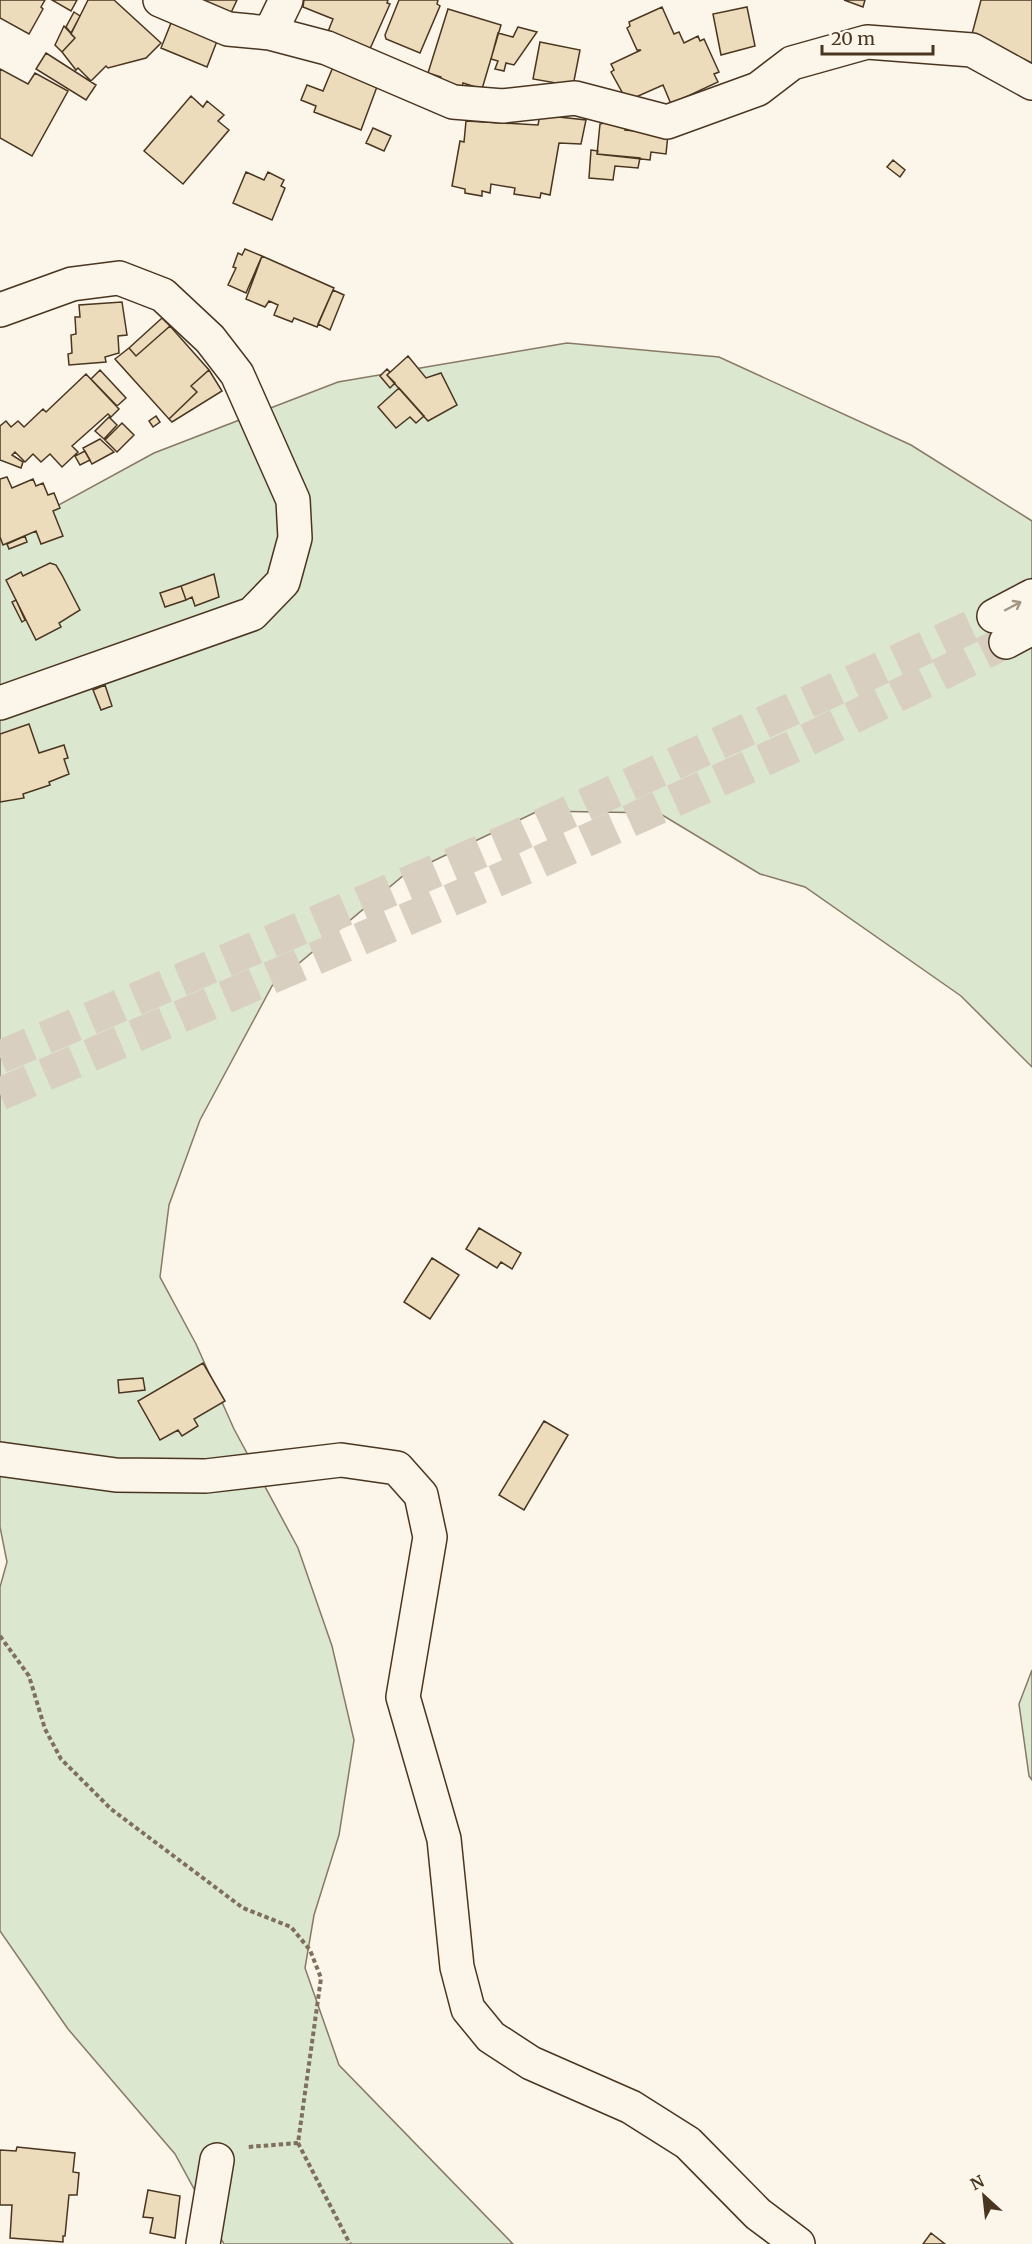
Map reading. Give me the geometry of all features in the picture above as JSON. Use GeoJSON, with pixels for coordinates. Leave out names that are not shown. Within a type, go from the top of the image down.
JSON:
{"type":"FeatureCollection","features":[{"type":"Feature","properties":{"kind":"main road"},"geometry":{"type":"LineString","coordinates":[[160,0],[228,29],[270,33],[327,48],[453,102],[503,106],[576,98],[666,122],[758,89],[792,63],[867,42],[972,50],[1032,83]]}},
{"type":"Feature","properties":{"kind":"main road"},"geometry":{"type":"LineString","coordinates":[[270,33],[286,0]]}},
{"type":"Feature","properties":{"kind":"main road"},"geometry":{"type":"LineString","coordinates":[[0,310],[72,284],[119,278],[163,295],[210,339],[237,374],[293,500],[295,538],[283,582],[252,614],[0,703]]}},
{"type":"Feature","properties":{"kind":"main road"},"geometry":{"type":"LineString","coordinates":[[1011,629],[1032,596]]}},
{"type":"Feature","properties":{"kind":"main road"},"geometry":{"type":"LineString","coordinates":[[0,1459],[116,1475],[206,1476],[341,1460],[398,1468],[421,1495],[430,1537],[403,1697],[444,1839],[457,1967],[468,2009],[491,2037],[531,2063],[631,2108],[688,2143],[758,2214],[798,2244]]}},
{"type":"Feature","properties":{"kind":"main road"},"geometry":{"type":"LineString","coordinates":[[203,2244],[218,2160]]}},
{"type":"Feature","properties":{"kind":"path"},"geometry":{"type":"LineString","coordinates":[[0,1636],[29,1676],[45,1729],[61,1759],[77,1776],[111,1809],[243,1908],[291,1927],[310,1950],[321,1978],[298,2143],[350,2244]]}},
{"type":"Feature","properties":{"kind":"path"},"geometry":{"type":"LineString","coordinates":[[218,2160],[242,2148],[298,2143]]}},
{"type":"Feature","properties":{"kind":"green space"},"geometry":{"type":"Polygon","coordinates":[[[567,343],[719,357],[911,445],[1032,521],[1032,1067],[961,996],[805,887],[760,874],[659,813],[538,811],[404,875],[272,986],[200,1120],[169,1205],[160,1277],[196,1344],[234,1429],[298,1548],[332,1646],[354,1740],[339,1835],[314,1915],[305,1968],[339,2065],[513,2244],[224,2244],[175,2154],[68,2029],[0,1931],[0,1587],[7,1562],[0,1527],[0,537],[154,453],[338,382],[567,343]]]}},
{"type":"Feature","properties":{"kind":"green space"},"geometry":{"type":"Polygon","coordinates":[[[1032,1670],[1032,1780],[1029,1776],[1019,1704],[1032,1670]]]}},
{"type":"Feature","properties":{"kind":"building"},"geometry":{"type":"Polygon","coordinates":[[[0,0],[45,0],[41,7],[43,9],[29,34],[0,18],[0,0]]]}},
{"type":"Feature","properties":{"kind":"building"},"geometry":{"type":"Polygon","coordinates":[[[52,0],[77,0],[71,11],[52,0]]]}},
{"type":"Feature","properties":{"kind":"building"},"geometry":{"type":"Polygon","coordinates":[[[88,0],[114,0],[161,43],[146,58],[108,68],[106,66],[91,81],[78,68],[76,70],[62,52],[75,38],[71,34],[88,0]]]}},
{"type":"Feature","properties":{"kind":"building"},"geometry":{"type":"Polygon","coordinates":[[[197,0],[237,0],[229,17],[197,0]]]}},
{"type":"Feature","properties":{"kind":"building"},"geometry":{"type":"Polygon","coordinates":[[[304,0],[388,0],[387,3],[390,4],[369,51],[327,34],[333,19],[303,7],[304,0]]]}},
{"type":"Feature","properties":{"kind":"building"},"geometry":{"type":"Polygon","coordinates":[[[399,0],[438,0],[437,4],[440,6],[420,53],[386,39],[385,35],[399,0]]]}},
{"type":"Feature","properties":{"kind":"building"},"geometry":{"type":"Polygon","coordinates":[[[844,0],[865,0],[863,7],[844,0]]]}},
{"type":"Feature","properties":{"kind":"building"},"geometry":{"type":"Polygon","coordinates":[[[981,0],[1032,0],[1032,63],[972,34],[981,0]]]}},
{"type":"Feature","properties":{"kind":"building"},"geometry":{"type":"Polygon","coordinates":[[[662,7],[674,34],[679,32],[684,43],[698,36],[700,41],[704,39],[719,72],[714,74],[718,82],[671,104],[663,85],[627,101],[611,72],[614,70],[611,64],[641,50],[637,50],[627,28],[630,26],[629,22],[662,7]]]}},
{"type":"Feature","properties":{"kind":"building"},"geometry":{"type":"Polygon","coordinates":[[[747,7],[755,46],[721,55],[713,14],[747,7]]]}},
{"type":"Feature","properties":{"kind":"building"},"geometry":{"type":"Polygon","coordinates":[[[448,9],[501,25],[482,89],[463,83],[462,87],[440,80],[441,77],[428,73],[448,9]]]}},
{"type":"Feature","properties":{"kind":"building"},"geometry":{"type":"Polygon","coordinates":[[[74,12],[80,16],[71,33],[66,27],[74,12]]]}},
{"type":"Feature","properties":{"kind":"building"},"geometry":{"type":"Polygon","coordinates":[[[173,18],[219,36],[207,67],[161,48],[173,18]]]}},
{"type":"Feature","properties":{"kind":"building"},"geometry":{"type":"Polygon","coordinates":[[[64,26],[75,38],[62,52],[55,45],[64,26]]]}},
{"type":"Feature","properties":{"kind":"building"},"geometry":{"type":"Polygon","coordinates":[[[518,27],[537,32],[514,65],[506,63],[504,71],[495,69],[498,61],[491,59],[498,33],[513,37],[518,27]]]}},
{"type":"Feature","properties":{"kind":"building"},"geometry":{"type":"Polygon","coordinates":[[[540,42],[580,50],[573,86],[533,79],[540,42]]]}},
{"type":"Feature","properties":{"kind":"building"},"geometry":{"type":"Polygon","coordinates":[[[46,53],[96,85],[86,100],[36,69],[46,53]]]}},
{"type":"Feature","properties":{"kind":"building"},"geometry":{"type":"Polygon","coordinates":[[[333,67],[378,84],[361,130],[314,112],[316,106],[301,100],[307,85],[323,91],[333,67]]]}},
{"type":"Feature","properties":{"kind":"building"},"geometry":{"type":"Polygon","coordinates":[[[0,69],[28,84],[35,73],[68,91],[32,156],[0,138],[0,69]]]}},
{"type":"Feature","properties":{"kind":"building"},"geometry":{"type":"Polygon","coordinates":[[[191,96],[203,107],[207,101],[224,115],[218,121],[229,130],[183,184],[144,151],[191,96]]]}},
{"type":"Feature","properties":{"kind":"building"},"geometry":{"type":"Polygon","coordinates":[[[540,115],[586,120],[581,144],[559,143],[550,195],[541,193],[540,198],[514,194],[515,188],[491,184],[490,193],[482,191],[482,196],[465,193],[465,189],[452,186],[460,141],[464,142],[466,121],[538,125],[540,115]]]}},
{"type":"Feature","properties":{"kind":"building"},"geometry":{"type":"Polygon","coordinates":[[[600,124],[626,125],[625,130],[668,134],[666,154],[651,152],[650,160],[597,154],[600,124]]]}},
{"type":"Feature","properties":{"kind":"building"},"geometry":{"type":"Polygon","coordinates":[[[373,128],[391,136],[384,151],[366,143],[373,128]]]}},
{"type":"Feature","properties":{"kind":"building"},"geometry":{"type":"Polygon","coordinates":[[[591,150],[598,151],[597,154],[640,158],[638,168],[615,166],[613,180],[589,178],[591,150]]]}},
{"type":"Feature","properties":{"kind":"building"},"geometry":{"type":"Polygon","coordinates":[[[893,160],[905,170],[900,177],[887,167],[893,160]]]}},
{"type":"Feature","properties":{"kind":"building"},"geometry":{"type":"Polygon","coordinates":[[[246,172],[264,180],[268,172],[284,180],[281,186],[285,188],[272,220],[233,203],[246,172]]]}},
{"type":"Feature","properties":{"kind":"building"},"geometry":{"type":"Polygon","coordinates":[[[245,249],[262,256],[246,293],[228,285],[236,268],[233,267],[238,253],[242,255],[245,249]]]}},
{"type":"Feature","properties":{"kind":"building"},"geometry":{"type":"Polygon","coordinates":[[[262,256],[334,288],[317,327],[294,318],[292,322],[274,315],[278,305],[269,301],[265,307],[246,299],[262,256]]]}},
{"type":"Feature","properties":{"kind":"building"},"geometry":{"type":"Polygon","coordinates":[[[333,290],[344,295],[330,330],[318,324],[333,290]]]}},
{"type":"Feature","properties":{"kind":"building"},"geometry":{"type":"Polygon","coordinates":[[[122,302],[127,335],[118,336],[119,353],[105,357],[106,362],[69,365],[68,354],[72,353],[71,335],[76,334],[75,317],[80,317],[79,305],[122,302]]]}},
{"type":"Feature","properties":{"kind":"building"},"geometry":{"type":"Polygon","coordinates":[[[162,318],[170,326],[136,356],[129,348],[162,318]]]}},
{"type":"Feature","properties":{"kind":"building"},"geometry":{"type":"Polygon","coordinates":[[[170,326],[209,370],[191,386],[197,392],[169,419],[115,359],[129,348],[136,356],[170,326]]]}},
{"type":"Feature","properties":{"kind":"building"},"geometry":{"type":"Polygon","coordinates":[[[408,356],[426,378],[441,373],[457,405],[428,421],[387,375],[408,356]]]}},
{"type":"Feature","properties":{"kind":"building"},"geometry":{"type":"Polygon","coordinates":[[[387,369],[390,372],[387,375],[395,383],[390,388],[380,376],[387,369]]]}},
{"type":"Feature","properties":{"kind":"building"},"geometry":{"type":"Polygon","coordinates":[[[100,370],[126,398],[117,406],[91,379],[100,370]]]}},
{"type":"Feature","properties":{"kind":"building"},"geometry":{"type":"Polygon","coordinates":[[[209,370],[222,391],[172,422],[169,419],[197,392],[191,386],[209,370]]]}},
{"type":"Feature","properties":{"kind":"building"},"geometry":{"type":"Polygon","coordinates":[[[86,374],[119,409],[111,417],[108,414],[72,446],[78,452],[62,467],[50,454],[41,462],[33,454],[25,462],[15,452],[12,455],[23,462],[21,468],[0,460],[0,426],[6,421],[11,427],[18,421],[24,427],[43,409],[46,412],[86,374]]]}},
{"type":"Feature","properties":{"kind":"building"},"geometry":{"type":"Polygon","coordinates":[[[399,388],[424,416],[416,423],[410,417],[396,428],[378,407],[399,388]]]}},
{"type":"Feature","properties":{"kind":"building"},"geometry":{"type":"Polygon","coordinates":[[[156,416],[160,422],[153,427],[149,421],[156,416]]]}},
{"type":"Feature","properties":{"kind":"building"},"geometry":{"type":"Polygon","coordinates":[[[109,417],[117,425],[104,439],[95,431],[109,417]]]}},
{"type":"Feature","properties":{"kind":"building"},"geometry":{"type":"Polygon","coordinates":[[[122,423],[134,435],[117,452],[105,440],[122,423]]]}},
{"type":"Feature","properties":{"kind":"building"},"geometry":{"type":"Polygon","coordinates":[[[100,439],[114,452],[92,464],[83,448],[100,439]]]}},
{"type":"Feature","properties":{"kind":"building"},"geometry":{"type":"Polygon","coordinates":[[[85,451],[90,460],[80,465],[75,456],[85,451]]]}},
{"type":"Feature","properties":{"kind":"building"},"geometry":{"type":"Polygon","coordinates":[[[7,477],[12,488],[33,479],[36,486],[43,483],[48,495],[54,493],[60,508],[53,511],[63,536],[41,544],[36,531],[3,545],[0,537],[0,479],[7,477]]]}},
{"type":"Feature","properties":{"kind":"building"},"geometry":{"type":"Polygon","coordinates":[[[25,536],[27,542],[9,549],[7,544],[25,536]]]}},
{"type":"Feature","properties":{"kind":"building"},"geometry":{"type":"Polygon","coordinates":[[[50,563],[56,565],[80,610],[59,623],[61,627],[36,640],[6,580],[21,572],[23,576],[50,563]]]}},
{"type":"Feature","properties":{"kind":"building"},"geometry":{"type":"Polygon","coordinates":[[[214,574],[219,597],[195,606],[192,597],[186,600],[181,586],[214,574]]]}},
{"type":"Feature","properties":{"kind":"building"},"geometry":{"type":"Polygon","coordinates":[[[181,586],[186,600],[165,607],[160,593],[181,586]]]}},
{"type":"Feature","properties":{"kind":"building"},"geometry":{"type":"Polygon","coordinates":[[[16,600],[25,620],[22,622],[12,602],[16,600]]]}},
{"type":"Feature","properties":{"kind":"building"},"geometry":{"type":"Polygon","coordinates":[[[105,685],[112,706],[101,710],[93,690],[105,685]]]}},
{"type":"Feature","properties":{"kind":"building"},"geometry":{"type":"Polygon","coordinates":[[[29,724],[39,753],[64,745],[68,758],[64,759],[69,774],[49,782],[50,785],[23,794],[24,798],[0,802],[0,734],[29,724]]]}},
{"type":"Feature","properties":{"kind":"building"},"geometry":{"type":"Polygon","coordinates":[[[479,1228],[521,1253],[512,1269],[501,1262],[497,1268],[466,1249],[479,1228]]]}},
{"type":"Feature","properties":{"kind":"building"},"geometry":{"type":"Polygon","coordinates":[[[432,1258],[459,1275],[430,1319],[404,1302],[432,1258]]]}},
{"type":"Feature","properties":{"kind":"building"},"geometry":{"type":"Polygon","coordinates":[[[203,1363],[225,1401],[194,1419],[198,1426],[182,1436],[178,1430],[160,1440],[138,1401],[203,1363]]]}},
{"type":"Feature","properties":{"kind":"building"},"geometry":{"type":"Polygon","coordinates":[[[143,1378],[145,1390],[119,1393],[118,1380],[143,1378]]]}},
{"type":"Feature","properties":{"kind":"building"},"geometry":{"type":"Polygon","coordinates":[[[544,1421],[568,1435],[524,1510],[499,1495],[544,1421]]]}},
{"type":"Feature","properties":{"kind":"building"},"geometry":{"type":"Polygon","coordinates":[[[17,2147],[75,2153],[73,2172],[79,2173],[77,2195],[69,2195],[63,2242],[10,2238],[12,2205],[0,2205],[0,2150],[16,2151],[17,2147]]]}},
{"type":"Feature","properties":{"kind":"building"},"geometry":{"type":"Polygon","coordinates":[[[148,2190],[180,2196],[175,2238],[150,2233],[153,2218],[143,2217],[148,2190]]]}},
{"type":"Feature","properties":{"kind":"building"},"geometry":{"type":"Polygon","coordinates":[[[931,2233],[945,2244],[923,2244],[931,2233]]]}},
{"type":"Feature","properties":{"kind":"tunnel"},"geometry":{"type":"LineString","coordinates":[[0,1057],[515,837],[994,616]]}},
{"type":"Feature","properties":{"kind":"tunnel"},"geometry":{"type":"LineString","coordinates":[[0,1094],[528,867],[799,744],[1006,642]]}}]}
